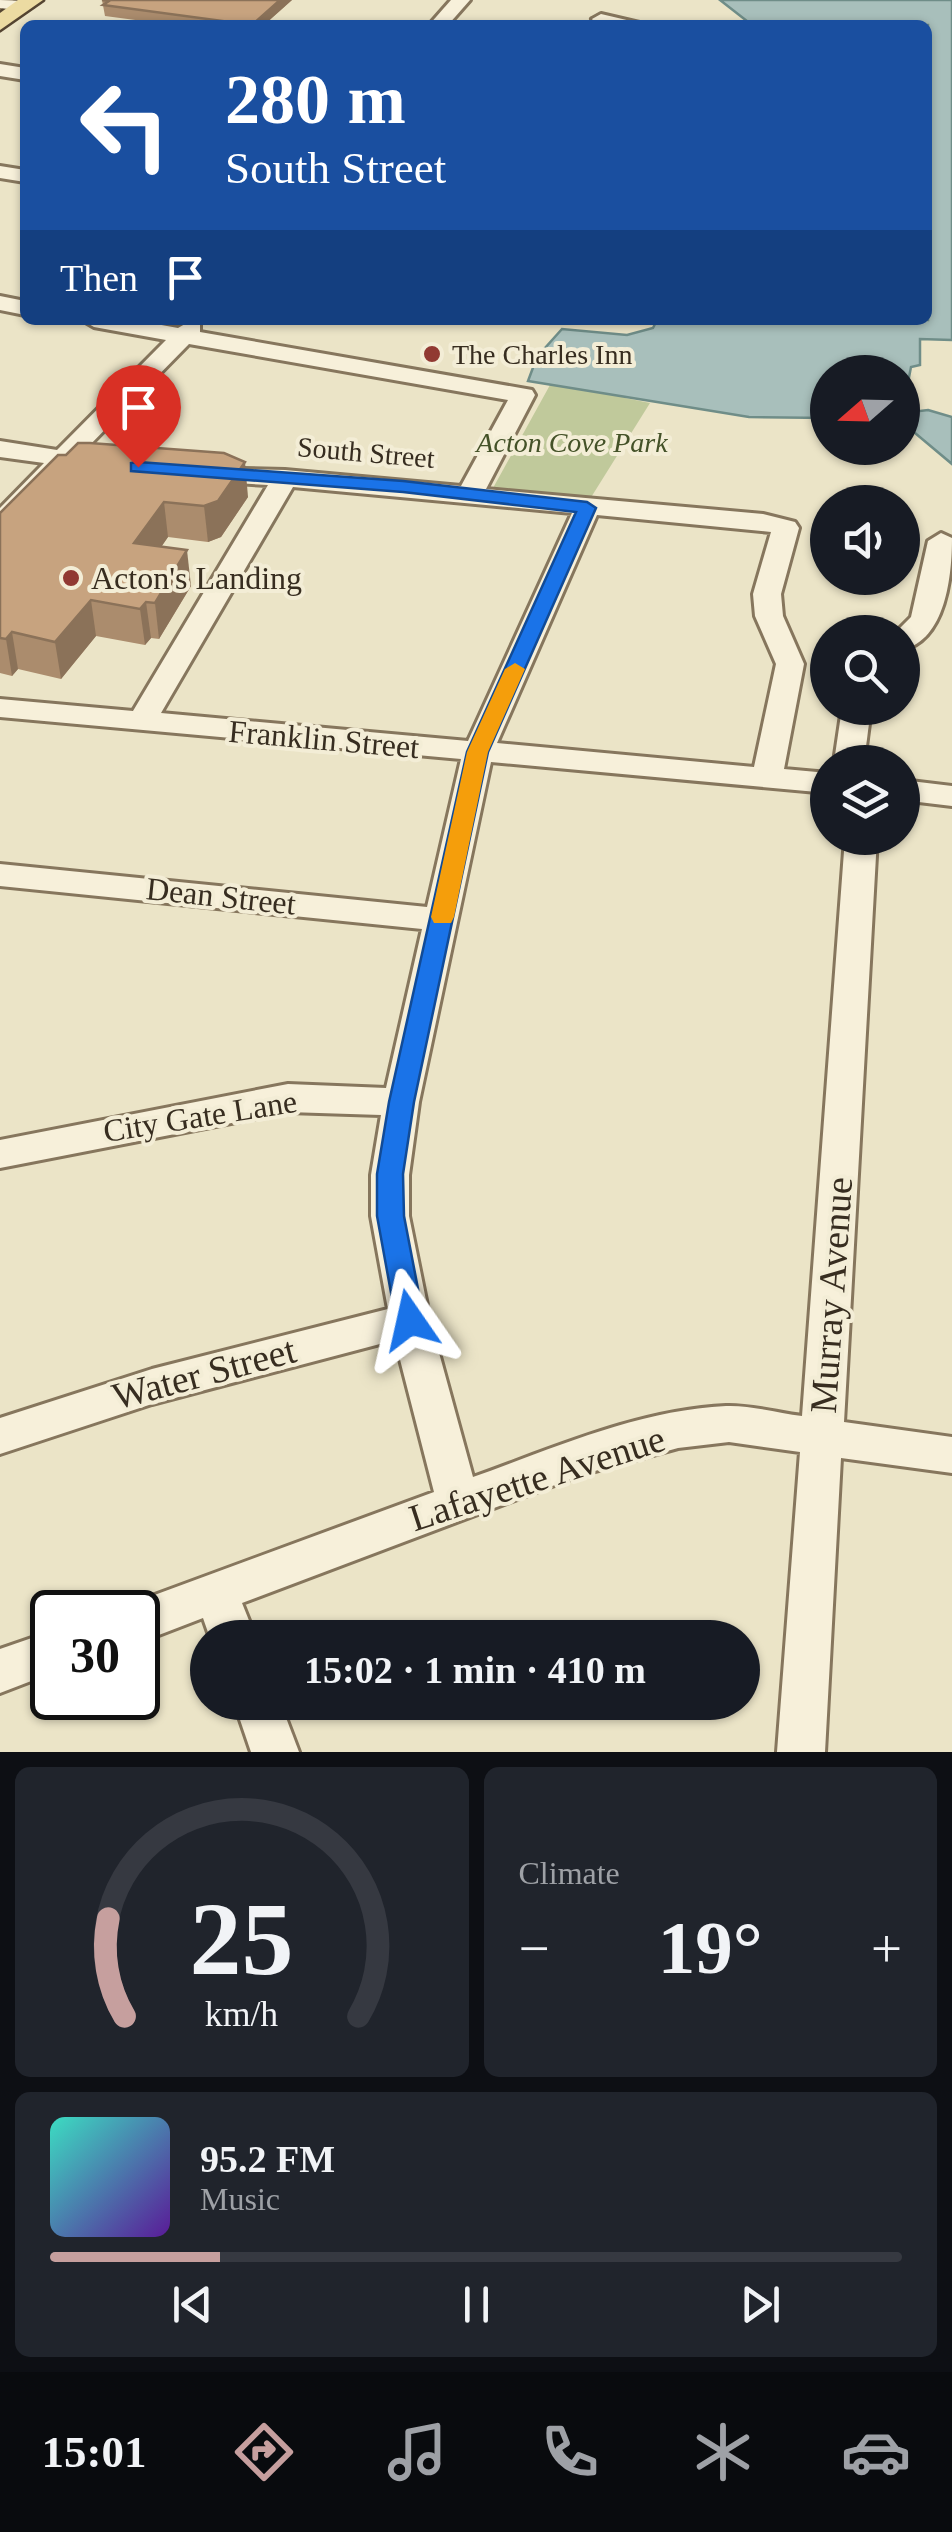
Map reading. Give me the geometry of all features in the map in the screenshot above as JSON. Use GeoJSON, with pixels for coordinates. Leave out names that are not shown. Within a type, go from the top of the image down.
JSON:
{"type":"FeatureCollection","features":[{"type":"Feature","properties":{"kind":"main road"},"geometry":{"type":"LineString","coordinates":[[0,23],[28,3]]}},
{"type":"Feature","properties":{"kind":"street"},"geometry":{"type":"LineString","coordinates":[[443,20],[462,0]]}},
{"type":"Feature","properties":{"kind":"street"},"geometry":{"type":"LineString","coordinates":[[607,20],[601,19],[620,0]]}},
{"type":"Feature","properties":{"kind":"street"},"geometry":{"type":"LineString","coordinates":[[0,2],[28,3]]}},
{"type":"Feature","properties":{"kind":"street"},"geometry":{"type":"LineString","coordinates":[[155,325],[191,328],[523,395],[470,494]]}},
{"type":"Feature","properties":{"kind":"street"},"geometry":{"type":"LineString","coordinates":[[0,524],[191,328]]}},
{"type":"Feature","properties":{"kind":"street"},"geometry":{"type":"LineString","coordinates":[[0,449],[118,466]]}},
{"type":"Feature","properties":{"kind":"street","name":"South Street"},"geometry":{"type":"LineString","coordinates":[[175,471],[470,494],[764,522],[786,528],[767,594],[768,616],[790,664],[767,778]]}},
{"type":"Feature","properties":{"kind":"street"},"geometry":{"type":"LineString","coordinates":[[141,722],[285,478]]}},
{"type":"Feature","properties":{"kind":"street"},"geometry":{"type":"LineString","coordinates":[[458,1501],[410,1320],[390,1216],[390,1174],[478,752],[587,508]]}},
{"type":"Feature","properties":{"kind":"street"},"geometry":{"type":"LineString","coordinates":[[920,624],[941,541]]}},
{"type":"Feature","properties":{"kind":"street","name":"Franklin Street"},"geometry":{"type":"LineString","coordinates":[[0,708],[810,782]]}},
{"type":"Feature","properties":{"kind":"street"},"geometry":{"type":"LineString","coordinates":[[920,792],[952,796]]}},
{"type":"Feature","properties":{"kind":"street","name":"Murray Avenue"},"geometry":{"type":"LineString","coordinates":[[801,1752],[860,855]]}},
{"type":"Feature","properties":{"kind":"street","name":"Dean Street"},"geometry":{"type":"LineString","coordinates":[[0,875],[442,920]]}},
{"type":"Feature","properties":{"kind":"street","name":"City Gate Lane"},"geometry":{"type":"LineString","coordinates":[[0,1154],[288,1098],[402,1102]]}},
{"type":"Feature","properties":{"kind":"street","name":"Water Street"},"geometry":{"type":"LineString","coordinates":[[0,1436],[181,1376],[410,1320]]}},
{"type":"Feature","properties":{"kind":"street","name":"Lafayette Avenue"},"geometry":{"type":"LineString","coordinates":[[160,1614],[581,1456],[678,1430],[730,1424],[952,1455]]}},
{"type":"Feature","properties":{"kind":"street"},"geometry":{"type":"LineString","coordinates":[[216,1593],[226,1620]]}},
{"type":"Feature","properties":{"kind":"street"},"geometry":{"type":"LineString","coordinates":[[0,1671],[30,1660]]}},
{"type":"Feature","properties":{"kind":"street"},"geometry":{"type":"LineString","coordinates":[[263,1720],[275,1752]]}},
{"type":"Feature","properties":{"kind":"green space","name":"Acton Cove Park"},"geometry":{"type":"Polygon","coordinates":[[[550,385],[604,394],[607,389],[628,392],[625,398],[650,403],[590,499],[493,488],[550,385]]]}},
{"type":"Feature","properties":{"kind":"water"},"geometry":{"type":"Polygon","coordinates":[[[720,0],[952,0],[952,340],[920,339],[920,355],[810,355],[810,418],[749,417],[528,381],[537,357],[562,329],[627,335],[654,325],[932,325],[932,20],[746,20],[720,0]]]}},
{"type":"Feature","properties":{"kind":"water"},"geometry":{"type":"Polygon","coordinates":[[[920,411],[952,417],[952,464],[920,437],[920,411]]]}},
{"type":"Feature","properties":{"kind":"building"},"geometry":{"type":"Polygon","coordinates":[[[102,0],[280,0],[258,20],[215,20],[103,5],[109,1],[102,0]]]}},
{"type":"Feature","properties":{"kind":"building","name":"Acton's Landing"},"geometry":{"type":"Polygon","coordinates":[[[78,443],[224,453],[245,462],[218,501],[204,506],[164,502],[134,543],[187,550],[155,603],[146,602],[140,609],[91,600],[55,642],[12,632],[6,639],[0,638],[0,513],[58,455],[66,455],[78,443]]]}},
{"type":"Feature","properties":{"kind":"slow traffic"},"geometry":{"type":"LineString","coordinates":[[442,917],[478,752],[515,669]]}},
{"type":"Feature","properties":{"kind":"place","name":"The Charles Inn"},"geometry":{"type":"Point","coordinates":[432,354]}},
{"type":"Feature","properties":{"kind":"place","name":"Acton's Landing"},"geometry":{"type":"Point","coordinates":[71,578]}},
{"type":"Feature","properties":{"kind":"route"},"geometry":{"type":"LineString","coordinates":[[138,467],[403,486],[587,508],[478,752],[390,1174],[390,1216],[410,1320]]}}]}
